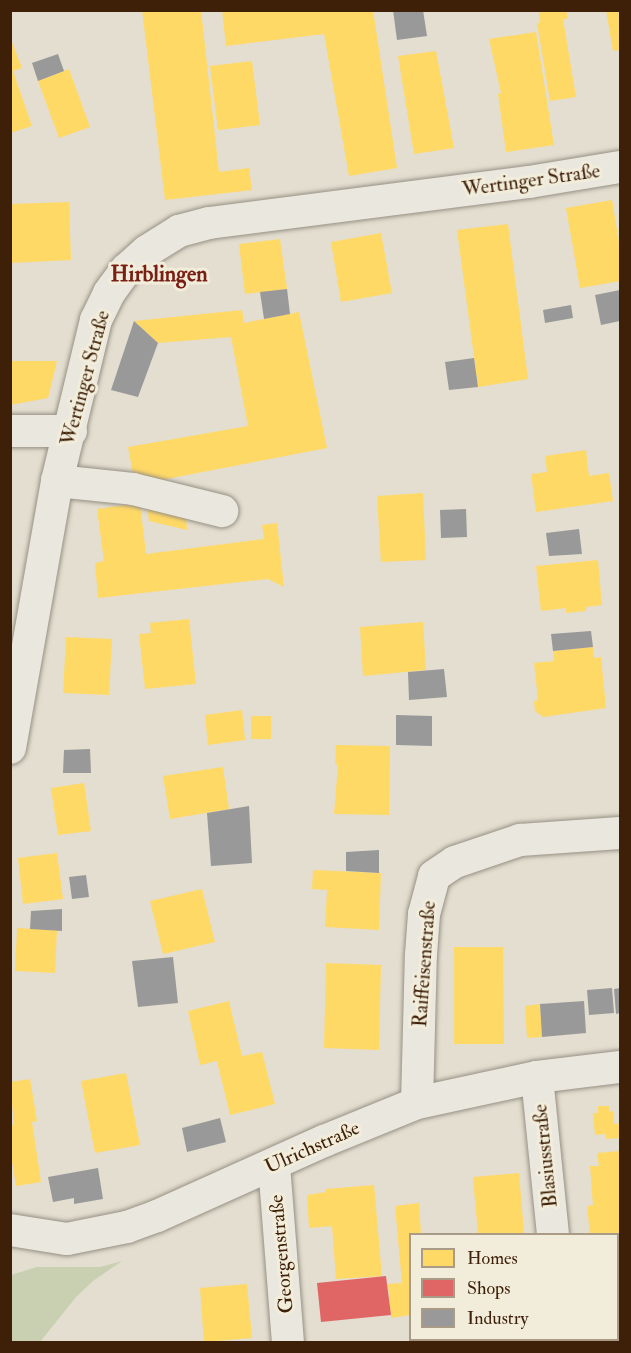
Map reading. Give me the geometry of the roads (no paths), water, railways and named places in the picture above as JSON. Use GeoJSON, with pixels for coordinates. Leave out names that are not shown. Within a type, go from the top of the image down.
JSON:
{"type":"FeatureCollection","features":[{"type":"Feature","properties":{"kind":"street","name":"Wertinger Straße"},"geometry":{"type":"LineString","coordinates":[[10,748],[57,481],[71,431],[96,320],[109,293],[126,270],[147,251],[179,231],[209,223],[517,183],[621,167]]}},
{"type":"Feature","properties":{"kind":"street"},"geometry":{"type":"LineString","coordinates":[[10,431],[71,431]]}},
{"type":"Feature","properties":{"kind":"street"},"geometry":{"type":"LineString","coordinates":[[57,481],[133,489],[222,511]]}},
{"type":"Feature","properties":{"kind":"street","name":"Raiffeisenstraße"},"geometry":{"type":"LineString","coordinates":[[417,1103],[424,914],[434,876],[455,862],[520,840],[621,833]]}},
{"type":"Feature","properties":{"kind":"street","name":"Ulrichstraße"},"geometry":{"type":"LineString","coordinates":[[10,1230],[67,1239],[95,1235],[157,1216],[417,1103],[537,1077],[621,1067]]}},
{"type":"Feature","properties":{"kind":"street","name":"Blasiusstraße"},"geometry":{"type":"LineString","coordinates":[[537,1077],[553,1233]]}},
{"type":"Feature","properties":{"kind":"street","name":"Georgenstraße"},"geometry":{"type":"LineString","coordinates":[[274,1165],[288,1342]]}},
{"type":"Feature","properties":{"kind":"district","name":"Hirblingen"},"geometry":{"type":"Point","coordinates":[159,275]}}]}
